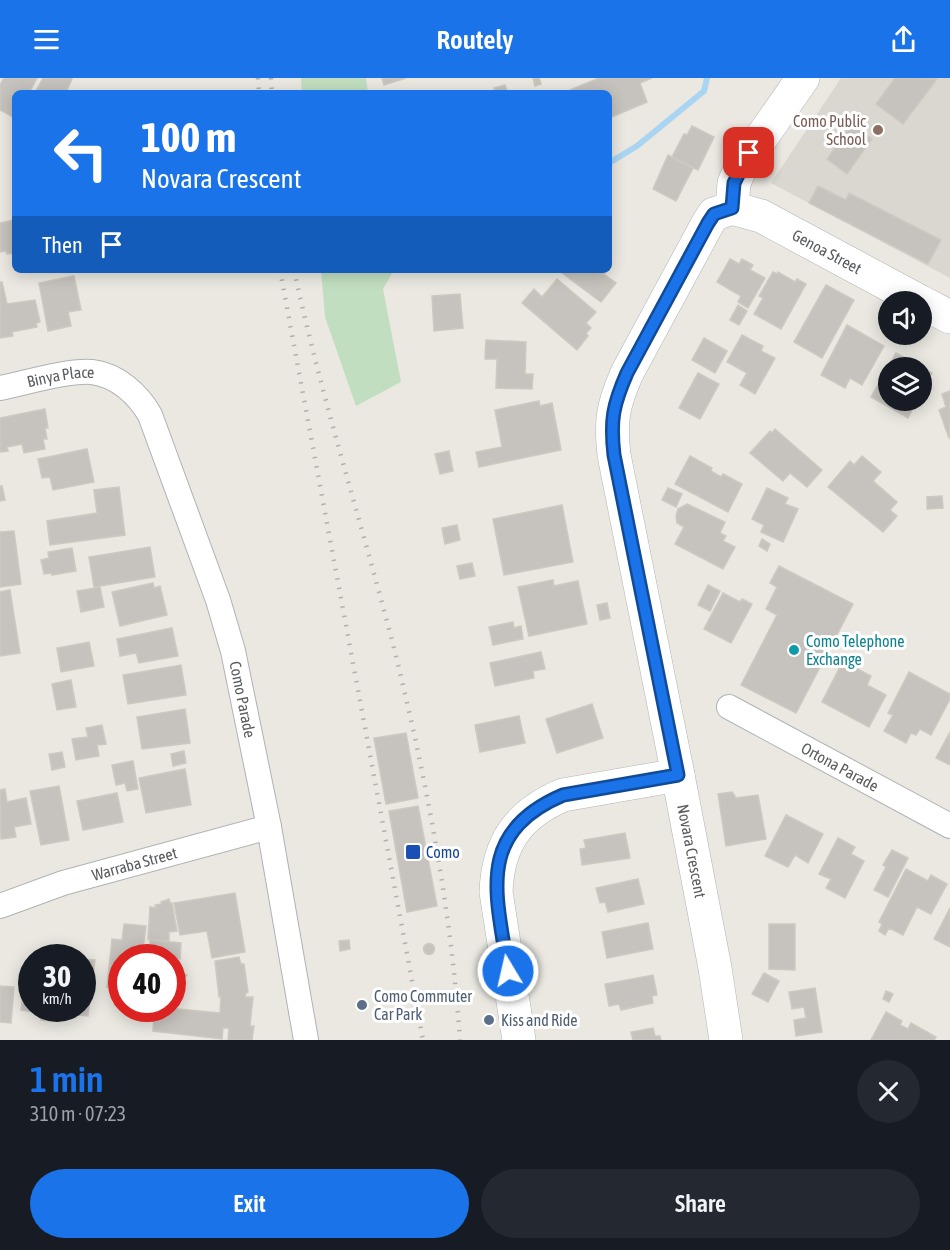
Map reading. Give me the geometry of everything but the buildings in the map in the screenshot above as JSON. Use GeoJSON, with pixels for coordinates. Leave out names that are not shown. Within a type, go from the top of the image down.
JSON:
{"type":"FeatureCollection","features":[{"type":"Feature","properties":{"kind":"street"},"geometry":{"type":"LineString","coordinates":[[732,208],[734,183],[741,167],[803,78]]}},
{"type":"Feature","properties":{"kind":"street","name":"Genoa Street"},"geometry":{"type":"LineString","coordinates":[[732,208],[761,216],[901,291]]}},
{"type":"Feature","properties":{"kind":"street","name":"Novara Crescent"},"geometry":{"type":"LineString","coordinates":[[726,1040],[715,968],[614,455],[612,416],[617,396],[627,373],[708,223],[714,214],[732,208]]}},
{"type":"Feature","properties":{"kind":"street","name":"Genoa Street"},"geometry":{"type":"LineString","coordinates":[[932,308],[950,317]]}},
{"type":"Feature","properties":{"kind":"street","name":"Binya Place"},"geometry":{"type":"LineString","coordinates":[[0,388],[62,375],[92,372],[119,382]]}},
{"type":"Feature","properties":{"kind":"street","name":"Como Parade"},"geometry":{"type":"LineString","coordinates":[[119,382],[132,391],[150,415],[218,600],[233,651],[269,827],[306,1040]]}},
{"type":"Feature","properties":{"kind":"street","name":"Ortona Parade"},"geometry":{"type":"LineString","coordinates":[[729,707],[950,826]]}},
{"type":"Feature","properties":{"kind":"street"},"geometry":{"type":"LineString","coordinates":[[519,1040],[496,892],[496,874],[501,853],[510,836],[531,813],[546,802],[563,795],[678,775]]}},
{"type":"Feature","properties":{"kind":"street","name":"Warraba Street"},"geometry":{"type":"LineString","coordinates":[[0,906],[63,883],[269,827]]}},
{"type":"Feature","properties":{"kind":"shaded area","name":"Como Public School"},"geometry":{"type":"Polygon","coordinates":[[[841,78],[950,78],[950,278],[771,183],[841,78]]]}},
{"type":"Feature","properties":{"kind":"green space"},"geometry":{"type":"Polygon","coordinates":[[[301,78],[366,78],[368,90],[302,90],[301,78]]]}},
{"type":"Feature","properties":{"kind":"green space"},"geometry":{"type":"Polygon","coordinates":[[[321,273],[392,273],[383,289],[401,382],[356,406],[325,317],[321,273]]]}},
{"type":"Feature","properties":{"kind":"waterway"},"geometry":{"type":"LineString","coordinates":[[612,161],[637,146],[704,91],[707,78]]}},
{"type":"Feature","properties":{"kind":"railway"},"geometry":{"type":"LineString","coordinates":[[258,78],[259,90]]}},
{"type":"Feature","properties":{"kind":"railway"},"geometry":{"type":"LineString","coordinates":[[271,78],[272,90]]}},
{"type":"Feature","properties":{"kind":"railway"},"geometry":{"type":"LineString","coordinates":[[281,273],[423,1040]]}},
{"type":"Feature","properties":{"kind":"railway"},"geometry":{"type":"LineString","coordinates":[[295,273],[317,367],[396,656],[418,751],[451,943],[460,1040]]}},
{"type":"Feature","properties":{"kind":"place","name":"Como Public School"},"geometry":{"type":"Point","coordinates":[878,130]}},
{"type":"Feature","properties":{"kind":"place","name":"Como Telephone Exchange"},"geometry":{"type":"Point","coordinates":[794,650]}},
{"type":"Feature","properties":{"kind":"place","name":"Como"},"geometry":{"type":"Point","coordinates":[413,852]}},
{"type":"Feature","properties":{"kind":"place","name":"Como Commuter Car Park"},"geometry":{"type":"Point","coordinates":[362,1005]}},
{"type":"Feature","properties":{"kind":"place","name":"Kiss and Ride"},"geometry":{"type":"Point","coordinates":[489,1020]}},
{"type":"Feature","properties":{"kind":"route"},"geometry":{"type":"LineString","coordinates":[[508,971],[496,892],[496,874],[501,853],[520,823],[546,802],[563,795],[678,775],[614,455],[612,416],[617,396],[627,373],[708,223],[714,214],[732,208],[734,183],[749,153]]}}]}
